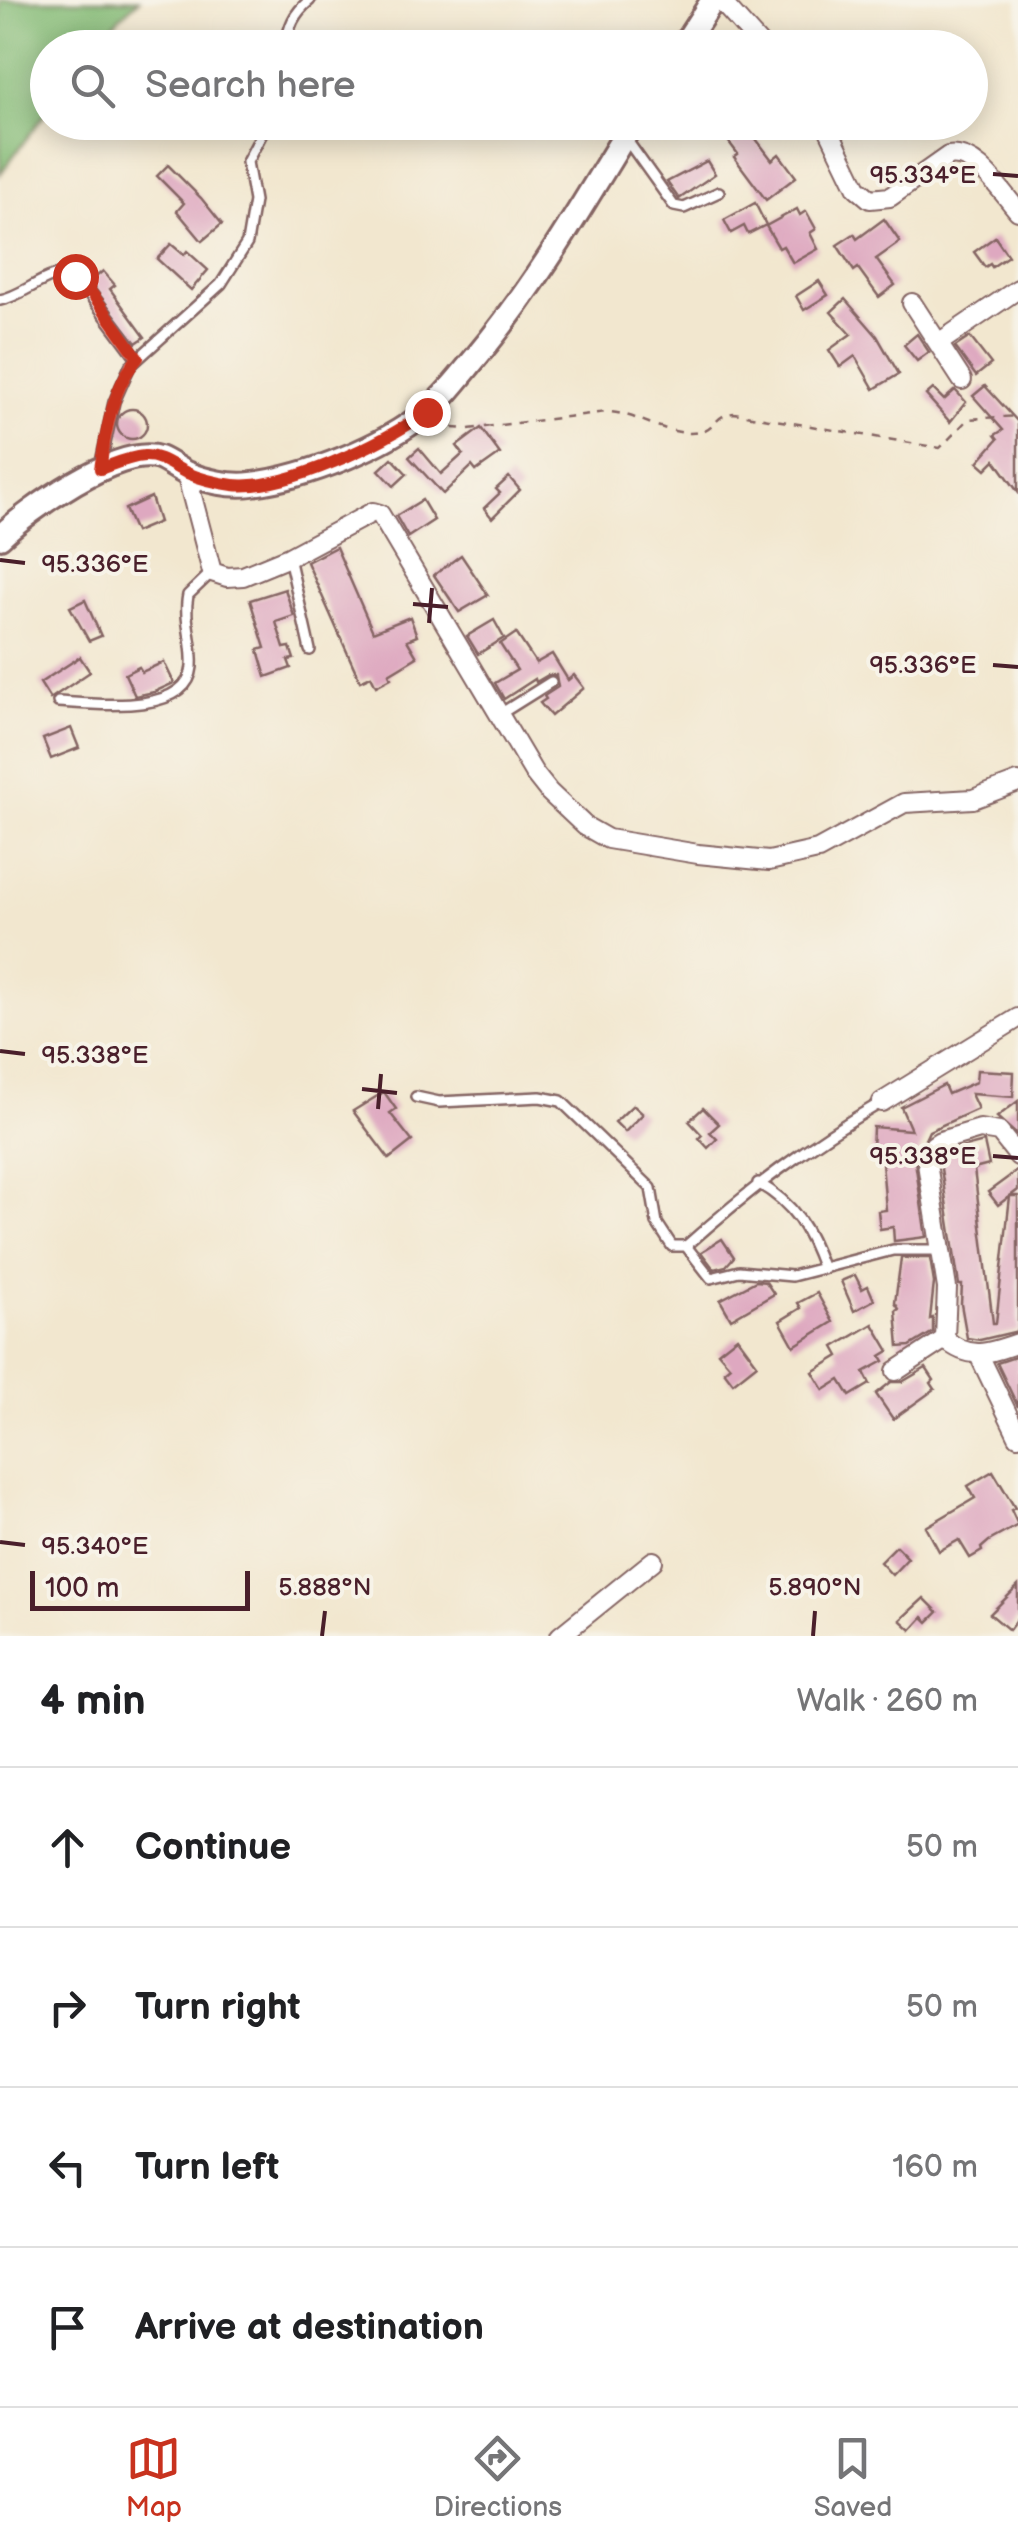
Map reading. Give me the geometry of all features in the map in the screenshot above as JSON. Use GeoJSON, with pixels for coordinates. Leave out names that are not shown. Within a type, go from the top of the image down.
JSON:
{"type":"FeatureCollection","features":[{"type":"Feature","properties":{"kind":"street"},"geometry":{"type":"LineString","coordinates":[[695,30],[717,0],[746,30]]}},
{"type":"Feature","properties":{"kind":"street"},"geometry":{"type":"LineString","coordinates":[[0,536],[100,469],[145,456],[162,459],[186,473],[236,486],[290,476],[363,449],[415,420],[450,388],[499,328],[623,140]]}},
{"type":"Feature","properties":{"kind":"street"},"geometry":{"type":"LineString","coordinates":[[834,140],[857,188],[870,199],[890,197],[948,156],[958,154],[972,161],[1018,211]]}},
{"type":"Feature","properties":{"kind":"street"},"geometry":{"type":"LineString","coordinates":[[940,342],[1018,289]]}},
{"type":"Feature","properties":{"kind":"street"},"geometry":{"type":"LineString","coordinates":[[912,303],[962,380]]}},
{"type":"Feature","properties":{"kind":"street"},"geometry":{"type":"LineString","coordinates":[[186,473],[212,572],[236,578],[289,556],[373,512],[380,514],[498,716],[548,792],[591,831],[619,841],[698,854],[785,860],[818,850],[904,803],[973,799],[1018,782]]}},
{"type":"Feature","properties":{"kind":"street"},"geometry":{"type":"LineString","coordinates":[[882,1102],[1018,1018]]}},
{"type":"Feature","properties":{"kind":"street"},"geometry":{"type":"LineString","coordinates":[[944,1338],[948,1288],[926,1160],[940,1140],[988,1128],[1000,1132],[1018,1156]]}},
{"type":"Feature","properties":{"kind":"street"},"geometry":{"type":"LineString","coordinates":[[944,1338],[959,1350],[980,1355],[1018,1343]]}},
{"type":"Feature","properties":{"kind":"street"},"geometry":{"type":"LineString","coordinates":[[896,1371],[944,1338]]}},
{"type":"Feature","properties":{"kind":"street"},"geometry":{"type":"LineString","coordinates":[[980,1355],[1018,1436]]}},
{"type":"Feature","properties":{"kind":"street"},"geometry":{"type":"LineString","coordinates":[[560,1636],[653,1561]]}},
{"type":"Feature","properties":{"kind":"lane"},"geometry":{"type":"LineString","coordinates":[[287,30],[298,10],[310,0]]}},
{"type":"Feature","properties":{"kind":"lane"},"geometry":{"type":"LineString","coordinates":[[100,469],[114,402],[126,374],[138,358],[221,284],[247,243],[254,201],[246,162],[258,140]]}},
{"type":"Feature","properties":{"kind":"lane"},"geometry":{"type":"LineString","coordinates":[[635,140],[674,206],[684,208],[719,192]]}},
{"type":"Feature","properties":{"kind":"lane"},"geometry":{"type":"LineString","coordinates":[[0,300],[12,298],[58,274],[75,276],[138,358]]}},
{"type":"Feature","properties":{"kind":"lane"},"geometry":{"type":"LineString","coordinates":[[289,556],[310,650]]}},
{"type":"Feature","properties":{"kind":"lane"},"geometry":{"type":"LineString","coordinates":[[58,702],[163,700],[181,690],[190,677],[192,665],[188,595],[212,572]]}},
{"type":"Feature","properties":{"kind":"lane"},"geometry":{"type":"LineString","coordinates":[[498,716],[551,682]]}},
{"type":"Feature","properties":{"kind":"lane"},"geometry":{"type":"LineString","coordinates":[[416,1096],[439,1102],[540,1096],[562,1101],[651,1188],[661,1229],[672,1246],[686,1246],[758,1183],[823,1136],[882,1102]]}},
{"type":"Feature","properties":{"kind":"lane"},"geometry":{"type":"LineString","coordinates":[[758,1183],[774,1192],[802,1220],[823,1269]]}},
{"type":"Feature","properties":{"kind":"lane"},"geometry":{"type":"LineString","coordinates":[[686,1246],[711,1278],[717,1279],[739,1271],[792,1276],[893,1250],[942,1250]]}},
{"type":"Feature","properties":{"kind":"path"},"geometry":{"type":"LineString","coordinates":[[415,420],[455,430],[620,412],[653,427],[699,433],[719,417],[734,413],[940,448],[968,419],[1018,416]]}},
{"type":"Feature","properties":{"kind":"green space"},"geometry":{"type":"Polygon","coordinates":[[[0,0],[139,0],[110,30],[30,30],[30,134],[0,174],[0,0]]]}},
{"type":"Feature","properties":{"kind":"building"},"geometry":{"type":"Polygon","coordinates":[[[727,140],[757,140],[772,160],[779,154],[796,177],[766,200],[734,157],[738,154],[727,140]]]}},
{"type":"Feature","properties":{"kind":"building"},"geometry":{"type":"Polygon","coordinates":[[[707,161],[715,174],[679,199],[667,182],[707,161]]]}},
{"type":"Feature","properties":{"kind":"building"},"geometry":{"type":"Polygon","coordinates":[[[168,165],[222,224],[202,241],[177,211],[184,203],[157,176],[168,165]]]}},
{"type":"Feature","properties":{"kind":"building"},"geometry":{"type":"Polygon","coordinates":[[[755,203],[766,225],[748,234],[744,226],[731,233],[724,220],[755,203]]]}},
{"type":"Feature","properties":{"kind":"building"},"geometry":{"type":"Polygon","coordinates":[[[797,209],[800,215],[806,211],[816,229],[810,233],[818,249],[793,263],[766,226],[797,209]]]}},
{"type":"Feature","properties":{"kind":"building"},"geometry":{"type":"Polygon","coordinates":[[[884,219],[900,242],[876,259],[895,285],[879,297],[858,268],[854,271],[837,245],[854,234],[857,239],[884,219]]]}},
{"type":"Feature","properties":{"kind":"building"},"geometry":{"type":"Polygon","coordinates":[[[995,237],[1008,256],[992,267],[985,267],[974,252],[995,237]]]}},
{"type":"Feature","properties":{"kind":"building"},"geometry":{"type":"Polygon","coordinates":[[[171,244],[184,255],[187,251],[208,270],[191,290],[157,259],[171,244]]]}},
{"type":"Feature","properties":{"kind":"building"},"geometry":{"type":"Polygon","coordinates":[[[103,271],[115,285],[110,289],[145,337],[136,343],[90,282],[103,271]]]}},
{"type":"Feature","properties":{"kind":"building"},"geometry":{"type":"Polygon","coordinates":[[[819,281],[828,295],[804,310],[796,296],[819,281]]]}},
{"type":"Feature","properties":{"kind":"building"},"geometry":{"type":"Polygon","coordinates":[[[845,299],[877,336],[899,374],[874,389],[855,356],[840,367],[829,350],[851,334],[831,312],[845,299]]]}},
{"type":"Feature","properties":{"kind":"building"},"geometry":{"type":"Polygon","coordinates":[[[917,334],[929,352],[917,361],[904,345],[917,334]]]}},
{"type":"Feature","properties":{"kind":"building"},"geometry":{"type":"Polygon","coordinates":[[[970,337],[991,364],[976,376],[955,347],[970,337]]]}},
{"type":"Feature","properties":{"kind":"building"},"geometry":{"type":"Polygon","coordinates":[[[985,386],[1018,422],[1018,492],[995,460],[986,469],[978,462],[998,439],[995,435],[1003,430],[973,396],[985,386]]]}},
{"type":"Feature","properties":{"kind":"building"},"geometry":{"type":"Polygon","coordinates":[[[933,389],[944,400],[955,390],[966,402],[950,422],[926,395],[933,389]]]}},
{"type":"Feature","properties":{"kind":"building"},"geometry":{"type":"Polygon","coordinates":[[[132,409],[143,413],[147,424],[143,435],[132,439],[121,435],[117,424],[121,413],[132,409]]]}},
{"type":"Feature","properties":{"kind":"building"},"geometry":{"type":"Polygon","coordinates":[[[481,428],[500,454],[476,471],[472,466],[443,494],[409,457],[419,448],[441,474],[463,454],[457,446],[481,428]]]}},
{"type":"Feature","properties":{"kind":"building"},"geometry":{"type":"Polygon","coordinates":[[[392,458],[407,474],[394,486],[379,470],[392,458]]]}},
{"type":"Feature","properties":{"kind":"building"},"geometry":{"type":"Polygon","coordinates":[[[509,477],[520,490],[492,518],[484,508],[500,493],[496,489],[509,477]]]}},
{"type":"Feature","properties":{"kind":"building"},"geometry":{"type":"Polygon","coordinates":[[[151,497],[159,522],[135,532],[125,509],[151,497]]]}},
{"type":"Feature","properties":{"kind":"building"},"geometry":{"type":"Polygon","coordinates":[[[422,500],[434,520],[408,537],[396,516],[422,500]]]}},
{"type":"Feature","properties":{"kind":"building"},"geometry":{"type":"Polygon","coordinates":[[[336,547],[373,632],[410,617],[417,636],[407,640],[417,657],[376,686],[371,676],[360,681],[307,562],[336,547]]]}},
{"type":"Feature","properties":{"kind":"building"},"geometry":{"type":"Polygon","coordinates":[[[461,555],[488,595],[459,612],[434,575],[461,555]]]}},
{"type":"Feature","properties":{"kind":"building"},"geometry":{"type":"Polygon","coordinates":[[[285,589],[294,616],[276,622],[284,648],[290,647],[294,659],[288,660],[291,668],[266,677],[258,650],[265,648],[250,600],[285,589]]]}},
{"type":"Feature","properties":{"kind":"building"},"geometry":{"type":"Polygon","coordinates":[[[85,600],[101,636],[89,641],[70,607],[85,600]]]}},
{"type":"Feature","properties":{"kind":"building"},"geometry":{"type":"Polygon","coordinates":[[[494,620],[504,638],[478,654],[467,636],[494,620]]]}},
{"type":"Feature","properties":{"kind":"building"},"geometry":{"type":"Polygon","coordinates":[[[516,633],[536,663],[552,654],[568,680],[574,675],[584,688],[551,716],[540,703],[558,687],[556,675],[536,682],[535,679],[504,699],[495,683],[517,670],[500,644],[516,633]]]}},
{"type":"Feature","properties":{"kind":"building"},"geometry":{"type":"Polygon","coordinates":[[[80,657],[90,672],[50,699],[40,683],[80,657]]]}},
{"type":"Feature","properties":{"kind":"building"},"geometry":{"type":"Polygon","coordinates":[[[164,662],[174,683],[135,696],[125,674],[139,667],[142,672],[164,662]]]}},
{"type":"Feature","properties":{"kind":"building"},"geometry":{"type":"Polygon","coordinates":[[[71,728],[79,748],[51,759],[43,739],[71,728]]]}},
{"type":"Feature","properties":{"kind":"building"},"geometry":{"type":"Polygon","coordinates":[[[977,1070],[1014,1072],[1013,1097],[971,1094],[978,1109],[929,1131],[915,1161],[926,1237],[894,1241],[893,1227],[880,1229],[878,1211],[886,1210],[882,1162],[875,1162],[872,1152],[873,1127],[911,1130],[901,1107],[944,1085],[948,1094],[976,1082],[977,1070]]]}},
{"type":"Feature","properties":{"kind":"building"},"geometry":{"type":"Polygon","coordinates":[[[384,1092],[396,1109],[390,1113],[412,1141],[389,1159],[353,1111],[384,1092]]]}},
{"type":"Feature","properties":{"kind":"building"},"geometry":{"type":"Polygon","coordinates":[[[1018,1101],[1018,1136],[997,1117],[1018,1101]]]}},
{"type":"Feature","properties":{"kind":"building"},"geometry":{"type":"Polygon","coordinates":[[[633,1105],[643,1114],[625,1132],[615,1122],[633,1105]]]}},
{"type":"Feature","properties":{"kind":"building"},"geometry":{"type":"Polygon","coordinates":[[[703,1108],[719,1124],[710,1132],[717,1139],[708,1148],[689,1121],[703,1108]]]}},
{"type":"Feature","properties":{"kind":"building"},"geometry":{"type":"Polygon","coordinates":[[[984,1142],[989,1165],[974,1169],[993,1323],[1010,1196],[1018,1196],[1018,1331],[980,1340],[967,1338],[962,1285],[940,1162],[945,1152],[984,1142]]]}},
{"type":"Feature","properties":{"kind":"building"},"geometry":{"type":"Polygon","coordinates":[[[1018,1170],[1018,1190],[998,1205],[988,1192],[1018,1170]]]}},
{"type":"Feature","properties":{"kind":"building"},"geometry":{"type":"Polygon","coordinates":[[[722,1239],[734,1257],[726,1266],[714,1269],[701,1252],[722,1239]]]}},
{"type":"Feature","properties":{"kind":"building"},"geometry":{"type":"Polygon","coordinates":[[[901,1258],[930,1258],[933,1332],[910,1346],[899,1347],[899,1309],[895,1303],[901,1258]]]}},
{"type":"Feature","properties":{"kind":"building"},"geometry":{"type":"Polygon","coordinates":[[[855,1275],[862,1289],[868,1286],[874,1300],[854,1311],[841,1281],[855,1275]]]}},
{"type":"Feature","properties":{"kind":"building"},"geometry":{"type":"Polygon","coordinates":[[[756,1281],[766,1282],[774,1294],[731,1319],[720,1300],[756,1281]]]}},
{"type":"Feature","properties":{"kind":"building"},"geometry":{"type":"Polygon","coordinates":[[[817,1293],[833,1322],[794,1346],[780,1321],[801,1308],[798,1303],[817,1293]]]}},
{"type":"Feature","properties":{"kind":"building"},"geometry":{"type":"Polygon","coordinates":[[[873,1324],[889,1351],[881,1356],[884,1361],[864,1372],[870,1384],[850,1396],[840,1380],[824,1390],[813,1372],[839,1356],[834,1347],[873,1324]]]}},
{"type":"Feature","properties":{"kind":"building"},"geometry":{"type":"Polygon","coordinates":[[[737,1337],[757,1364],[733,1383],[724,1371],[730,1366],[718,1352],[737,1337]]]}},
{"type":"Feature","properties":{"kind":"building"},"geometry":{"type":"Polygon","coordinates":[[[1018,1356],[1018,1407],[997,1363],[1018,1356]]]}},
{"type":"Feature","properties":{"kind":"building"},"geometry":{"type":"Polygon","coordinates":[[[926,1368],[935,1389],[893,1419],[876,1394],[891,1382],[902,1382],[926,1368]]]}},
{"type":"Feature","properties":{"kind":"building"},"geometry":{"type":"Polygon","coordinates":[[[993,1471],[1015,1508],[1011,1510],[1018,1525],[989,1541],[970,1558],[959,1540],[939,1551],[926,1527],[975,1498],[968,1486],[993,1471]]]}},
{"type":"Feature","properties":{"kind":"building"},"geometry":{"type":"Polygon","coordinates":[[[896,1546],[908,1558],[892,1575],[880,1562],[896,1546]]]}},
{"type":"Feature","properties":{"kind":"building"},"geometry":{"type":"Polygon","coordinates":[[[1018,1586],[1018,1618],[1009,1630],[990,1614],[1018,1586]]]}},
{"type":"Feature","properties":{"kind":"building"},"geometry":{"type":"Polygon","coordinates":[[[924,1598],[938,1612],[928,1622],[923,1617],[911,1630],[900,1620],[924,1598]]]}},
{"type":"Feature","properties":{"kind":"route"},"geometry":{"type":"LineString","coordinates":[[75,276],[138,358],[130,366],[114,402],[100,469],[145,456],[162,459],[186,473],[216,482],[253,484],[290,476],[363,449],[427,412]]}}]}
